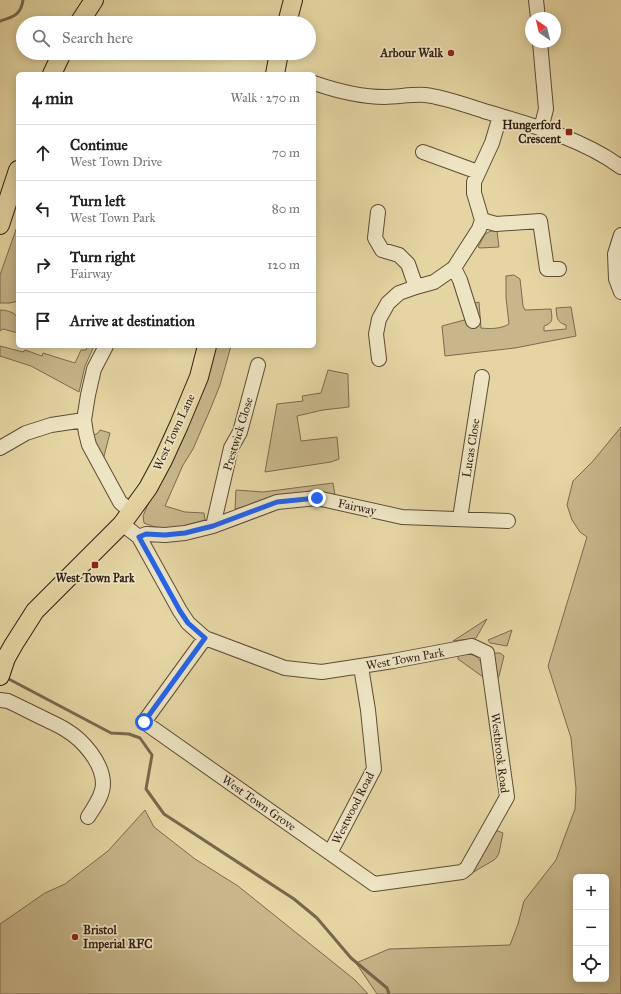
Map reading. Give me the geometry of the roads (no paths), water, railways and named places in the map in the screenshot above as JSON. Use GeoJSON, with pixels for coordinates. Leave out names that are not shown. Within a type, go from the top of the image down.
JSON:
{"type":"FeatureCollection","features":[{"type":"Feature","properties":{"kind":"main road"},"geometry":{"type":"LineString","coordinates":[[84,16],[94,0]]}},
{"type":"Feature","properties":{"kind":"main road"},"geometry":{"type":"LineString","coordinates":[[289,16],[293,0]]}},
{"type":"Feature","properties":{"kind":"main road"},"geometry":{"type":"LineString","coordinates":[[53,72],[59,60]]}},
{"type":"Feature","properties":{"kind":"main road"},"geometry":{"type":"LineString","coordinates":[[278,72],[279,60]]}},
{"type":"Feature","properties":{"kind":"main road"},"geometry":{"type":"LineString","coordinates":[[0,225],[16,176]]}},
{"type":"Feature","properties":{"kind":"main road","name":"West Town Lane"},"geometry":{"type":"LineString","coordinates":[[2,670],[6,658],[34,611],[126,518],[148,488],[179,425],[199,377],[206,348]]}},
{"type":"Feature","properties":{"kind":"street"},"geometry":{"type":"LineString","coordinates":[[536,0],[537,12]]}},
{"type":"Feature","properties":{"kind":"street"},"geometry":{"type":"LineString","coordinates":[[541,48],[546,109],[541,129]]}},
{"type":"Feature","properties":{"kind":"street"},"geometry":{"type":"LineString","coordinates":[[316,84],[334,90],[364,96],[386,97],[425,95],[448,100],[570,139],[619,163]]}},
{"type":"Feature","properties":{"kind":"street"},"geometry":{"type":"LineString","coordinates":[[379,359],[376,334],[379,319],[388,303],[399,293],[434,282],[454,268],[478,229],[482,220],[474,193],[474,182],[492,143],[500,116]]}},
{"type":"Feature","properties":{"kind":"street"},"geometry":{"type":"LineString","coordinates":[[423,152],[478,172]]}},
{"type":"Feature","properties":{"kind":"street"},"geometry":{"type":"LineString","coordinates":[[378,212],[374,238],[382,250],[399,255],[408,264],[416,287]]}},
{"type":"Feature","properties":{"kind":"street"},"geometry":{"type":"LineString","coordinates":[[482,220],[496,224],[540,221],[547,269],[559,269]]}},
{"type":"Feature","properties":{"kind":"street"},"geometry":{"type":"LineString","coordinates":[[621,235],[615,254],[616,279],[621,292]]}},
{"type":"Feature","properties":{"kind":"street"},"geometry":{"type":"LineString","coordinates":[[454,268],[460,280],[473,321]]}},
{"type":"Feature","properties":{"kind":"street"},"geometry":{"type":"LineString","coordinates":[[105,348],[94,369],[84,420],[89,445],[120,502],[126,518]]}},
{"type":"Feature","properties":{"kind":"street","name":"Prestwick Close"},"geometry":{"type":"LineString","coordinates":[[213,526],[231,448],[240,432],[258,365]]}},
{"type":"Feature","properties":{"kind":"street","name":"Lucas Close"},"geometry":{"type":"LineString","coordinates":[[460,518],[482,377]]}},
{"type":"Feature","properties":{"kind":"street"},"geometry":{"type":"LineString","coordinates":[[0,448],[26,433],[51,425],[84,420]]}},
{"type":"Feature","properties":{"kind":"street","name":"Fairway"},"geometry":{"type":"LineString","coordinates":[[139,537],[146,534],[165,535],[185,533],[213,526],[277,502],[317,498],[402,517],[508,521]]}},
{"type":"Feature","properties":{"kind":"street","name":"West Town Park"},"geometry":{"type":"LineString","coordinates":[[126,518],[139,537],[188,623],[205,638],[285,668],[322,672],[472,646],[487,653]]}},
{"type":"Feature","properties":{"kind":"street","name":"West Town Grove"},"geometry":{"type":"LineString","coordinates":[[205,638],[144,722],[374,884]]}},
{"type":"Feature","properties":{"kind":"street","name":"Westbrook Road"},"geometry":{"type":"LineString","coordinates":[[374,884],[462,872],[467,868],[507,798],[487,653]]}},
{"type":"Feature","properties":{"kind":"street","name":"Westwood Road"},"geometry":{"type":"LineString","coordinates":[[330,853],[374,769],[368,710],[361,666]]}},
{"type":"Feature","properties":{"kind":"street"},"geometry":{"type":"LineString","coordinates":[[0,700],[8,701],[66,730],[77,738],[93,756],[98,763],[103,784],[100,796],[88,817]]}},
{"type":"Feature","properties":{"kind":"waterway"},"geometry":{"type":"LineString","coordinates":[[0,21],[16,15],[22,5],[23,0]]}},
{"type":"Feature","properties":{"kind":"waterway"},"geometry":{"type":"LineString","coordinates":[[5,677],[111,733],[129,734],[140,738],[152,755],[146,789],[164,814],[294,899],[317,918],[351,958],[387,988],[389,994]]}},
{"type":"Feature","properties":{"kind":"place","name":"Arbour Walk"},"geometry":{"type":"Point","coordinates":[451,53]}},
{"type":"Feature","properties":{"kind":"place","name":"Hungerford Crescent"},"geometry":{"type":"Point","coordinates":[569,132]}},
{"type":"Feature","properties":{"kind":"place","name":"West Town Park"},"geometry":{"type":"Point","coordinates":[95,565]}},
{"type":"Feature","properties":{"kind":"place","name":"Bristol Imperial RFC"},"geometry":{"type":"Point","coordinates":[75,937]}}]}
